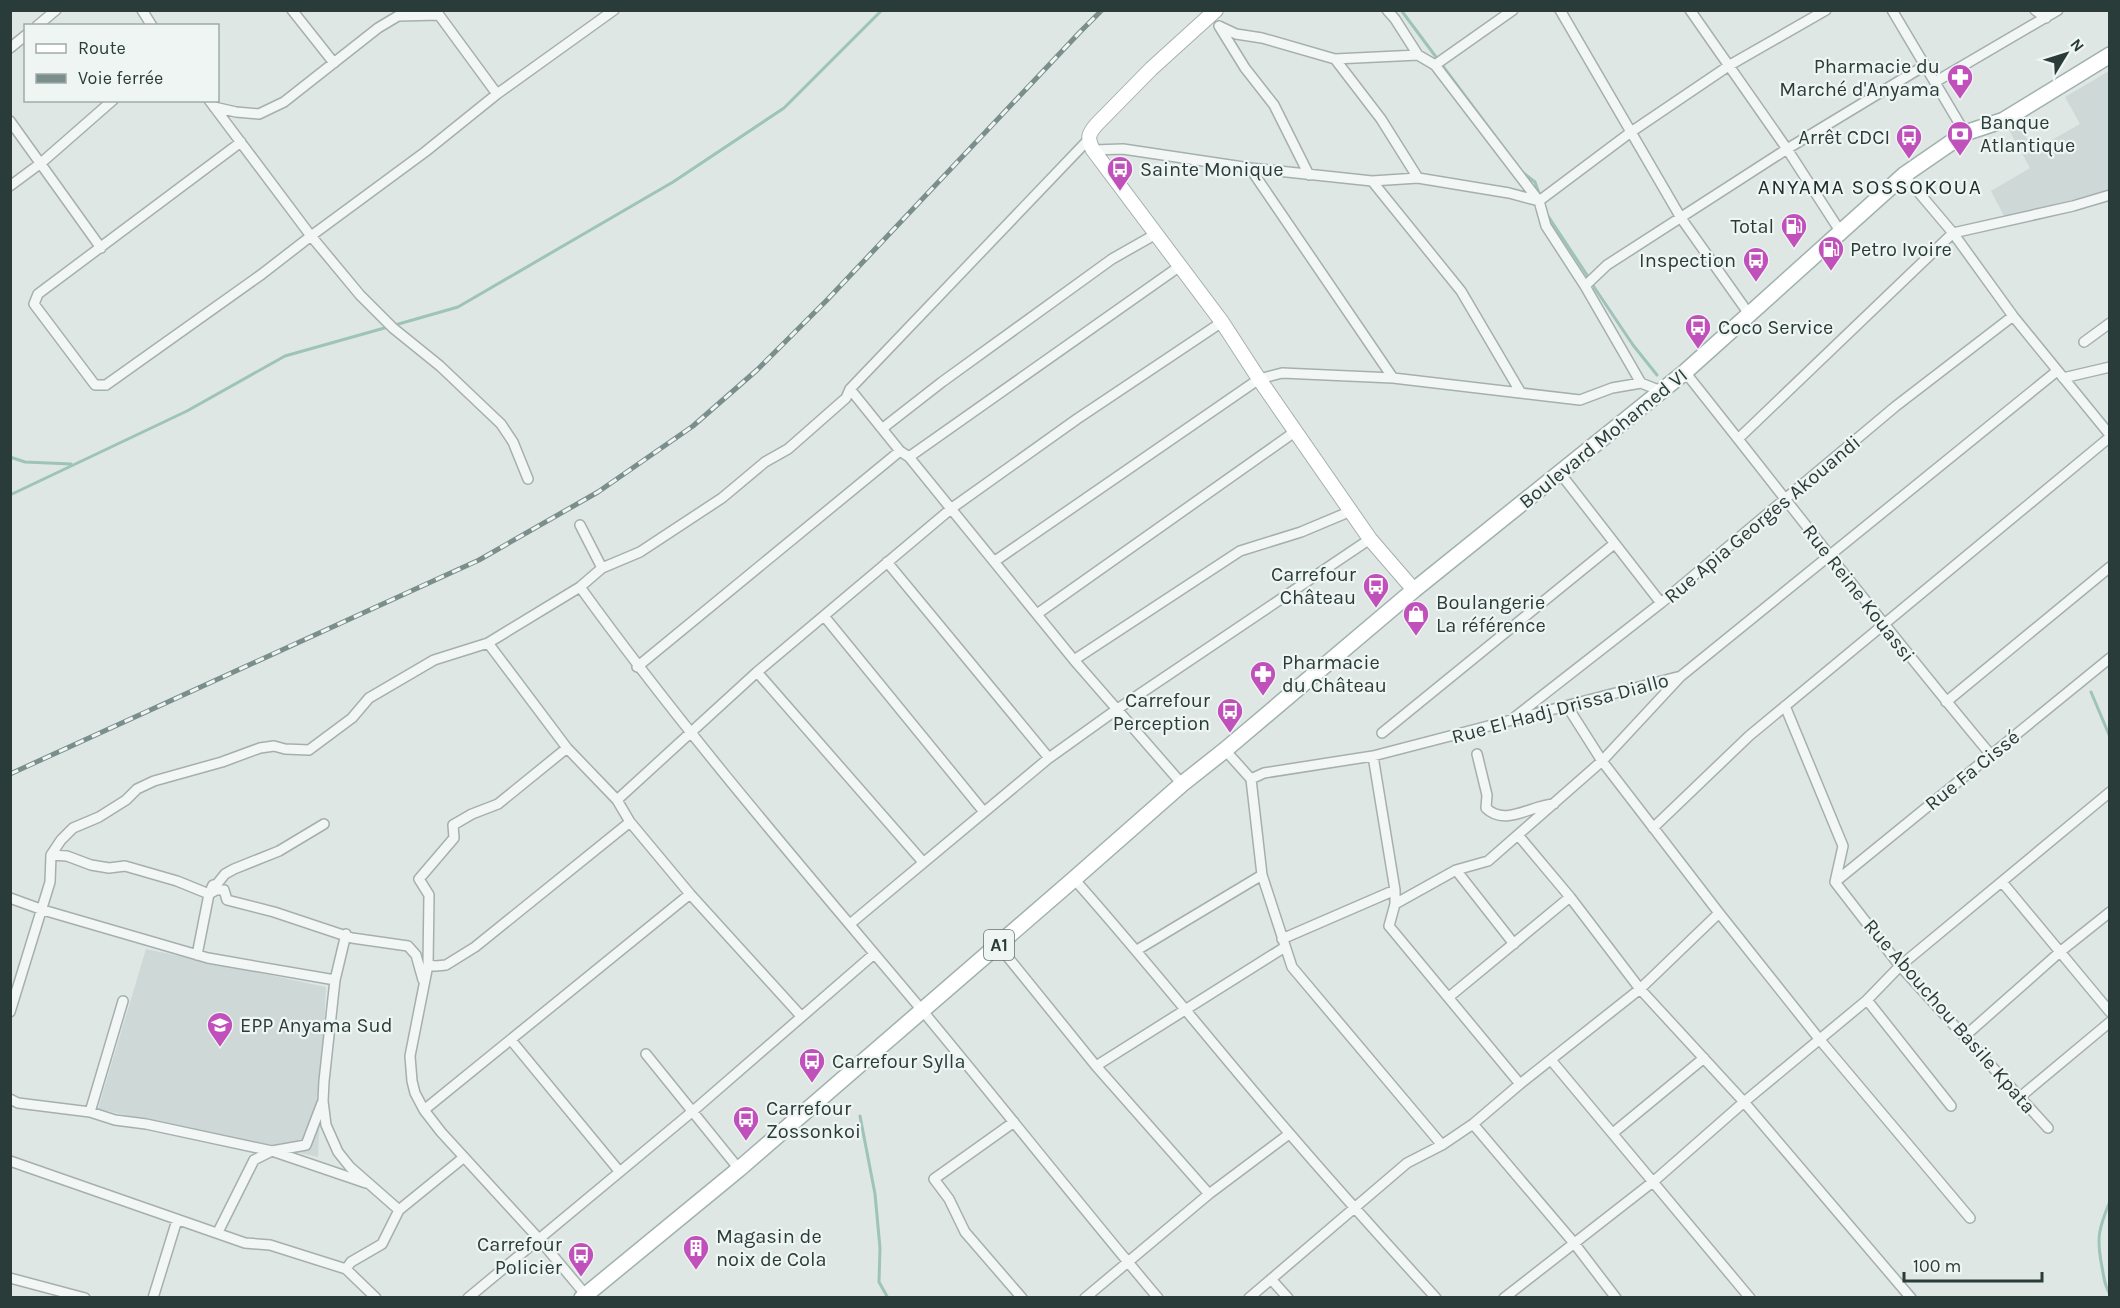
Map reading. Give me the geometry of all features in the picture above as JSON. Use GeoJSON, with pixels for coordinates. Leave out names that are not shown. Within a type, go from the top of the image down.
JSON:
{"type":"FeatureCollection","features":[{"type":"Feature","properties":{"kind":"main road","name":"Boulevard Mohamed VI"},"geometry":{"type":"LineString","coordinates":[[1414,590],[1685,372],[1904,175],[1965,133],[2004,120],[2109,55]]}},
{"type":"Feature","properties":{"kind":"main road","name":"A1"},"geometry":{"type":"LineString","coordinates":[[584,1296],[739,1168],[1182,784],[1414,590]]}},
{"type":"Feature","properties":{"kind":"street"},"geometry":{"type":"LineString","coordinates":[[40,24],[56,10]]}},
{"type":"Feature","properties":{"kind":"street"},"geometry":{"type":"LineString","coordinates":[[142,10],[151,24]]}},
{"type":"Feature","properties":{"kind":"street"},"geometry":{"type":"LineString","coordinates":[[292,10],[334,63]]}},
{"type":"Feature","properties":{"kind":"street"},"geometry":{"type":"LineString","coordinates":[[241,142],[38,294],[34,304],[95,386],[106,385],[262,274],[424,153],[497,94],[614,10]]}},
{"type":"Feature","properties":{"kind":"street"},"geometry":{"type":"LineString","coordinates":[[1387,10],[1418,55],[1436,65],[1539,201],[1546,226],[1585,286],[1641,383]]}},
{"type":"Feature","properties":{"kind":"street"},"geometry":{"type":"LineString","coordinates":[[1436,65],[1513,10]]}},
{"type":"Feature","properties":{"kind":"street"},"geometry":{"type":"LineString","coordinates":[[1560,10],[1681,218],[1749,314]]}},
{"type":"Feature","properties":{"kind":"street"},"geometry":{"type":"LineString","coordinates":[[1690,10],[1788,149],[1840,231]]}},
{"type":"Feature","properties":{"kind":"street"},"geometry":{"type":"LineString","coordinates":[[1539,201],[1631,132],[1730,65],[1826,10]]}},
{"type":"Feature","properties":{"kind":"street"},"geometry":{"type":"LineString","coordinates":[[1892,10],[1965,133]]}},
{"type":"Feature","properties":{"kind":"street"},"geometry":{"type":"LineString","coordinates":[[2035,10],[2046,18]]}},
{"type":"Feature","properties":{"kind":"street"},"geometry":{"type":"LineString","coordinates":[[1935,82],[2058,10]]}},
{"type":"Feature","properties":{"kind":"street"},"geometry":{"type":"LineString","coordinates":[[211,104],[236,112],[259,114],[284,102],[378,28],[398,16],[439,15],[497,94]]}},
{"type":"Feature","properties":{"kind":"street"},"geometry":{"type":"LineString","coordinates":[[1215,17],[1236,34],[1262,38],[1335,59],[1418,55]]}},
{"type":"Feature","properties":{"kind":"street"},"geometry":{"type":"LineString","coordinates":[[1215,17],[1151,69],[1097,124],[1090,132],[1091,145],[1222,322],[1370,539],[1414,590]]}},
{"type":"Feature","properties":{"kind":"street"},"geometry":{"type":"LineString","coordinates":[[1215,17],[1245,68],[1274,105],[1310,175]]}},
{"type":"Feature","properties":{"kind":"street"},"geometry":{"type":"LineString","coordinates":[[10,48],[24,37]]}},
{"type":"Feature","properties":{"kind":"street"},"geometry":{"type":"LineString","coordinates":[[1335,59],[1381,119],[1418,178]]}},
{"type":"Feature","properties":{"kind":"street"},"geometry":{"type":"LineString","coordinates":[[1585,286],[1607,265],[1788,149],[1924,66]]}},
{"type":"Feature","properties":{"kind":"street"},"geometry":{"type":"LineString","coordinates":[[10,186],[41,163],[111,102]]}},
{"type":"Feature","properties":{"kind":"street"},"geometry":{"type":"LineString","coordinates":[[211,104],[311,236],[360,295],[501,424],[513,442],[528,479]]}},
{"type":"Feature","properties":{"kind":"street"},"geometry":{"type":"LineString","coordinates":[[10,120],[101,248]]}},
{"type":"Feature","properties":{"kind":"street"},"geometry":{"type":"LineString","coordinates":[[1091,145],[1310,175],[1372,181],[1418,178],[1509,193],[1539,201]]}},
{"type":"Feature","properties":{"kind":"street"},"geometry":{"type":"LineString","coordinates":[[10,1012],[43,910],[50,882],[51,855],[73,828],[99,817],[126,800],[137,789],[154,782],[260,748],[274,746],[309,750],[352,717],[369,698],[434,660],[489,643],[580,587],[602,568],[640,552],[722,498],[765,462],[788,449],[846,398],[850,389],[1091,145]]}},
{"type":"Feature","properties":{"kind":"street"},"geometry":{"type":"LineString","coordinates":[[1250,168],[1393,378]]}},
{"type":"Feature","properties":{"kind":"street"},"geometry":{"type":"LineString","coordinates":[[1653,828],[1749,736],[2109,436],[2107,426],[2060,374],[2013,316],[1953,233],[1904,175]]}},
{"type":"Feature","properties":{"kind":"street"},"geometry":{"type":"LineString","coordinates":[[1372,181],[1461,291],[1521,393]]}},
{"type":"Feature","properties":{"kind":"street"},"geometry":{"type":"LineString","coordinates":[[1738,438],[1953,233],[2073,206],[2109,195]]}},
{"type":"Feature","properties":{"kind":"street"},"geometry":{"type":"LineString","coordinates":[[883,428],[942,382],[1112,259],[1156,234]]}},
{"type":"Feature","properties":{"kind":"street"},"geometry":{"type":"LineString","coordinates":[[909,457],[1180,266]]}},
{"type":"Feature","properties":{"kind":"street","name":"Rue Apia Georges Akouandi"},"geometry":{"type":"LineString","coordinates":[[1510,721],[1661,603],[1787,500],[1896,406],[2013,316]]}},
{"type":"Feature","properties":{"kind":"street"},"geometry":{"type":"LineString","coordinates":[[617,800],[757,672],[952,508],[1077,419],[1222,322]]}},
{"type":"Feature","properties":{"kind":"street"},"geometry":{"type":"LineString","coordinates":[[2084,342],[2109,323]]}},
{"type":"Feature","properties":{"kind":"street"},"geometry":{"type":"LineString","coordinates":[[2060,374],[2109,367]]}},
{"type":"Feature","properties":{"kind":"street","name":"Rue Reine Kouassi"},"geometry":{"type":"LineString","coordinates":[[1685,372],[1883,625],[1991,755]]}},
{"type":"Feature","properties":{"kind":"street"},"geometry":{"type":"LineString","coordinates":[[995,561],[1259,379],[1282,373],[1393,378],[1580,400],[1611,388],[1641,383],[1661,391]]}},
{"type":"Feature","properties":{"kind":"street","name":"Rue El Hadj Drissa Diallo"},"geometry":{"type":"LineString","coordinates":[[1251,778],[1264,773],[1373,756],[1681,676],[1828,555],[2060,374]]}},
{"type":"Feature","properties":{"kind":"street"},"geometry":{"type":"LineString","coordinates":[[850,389],[900,451],[909,457],[952,508],[1116,710],[1182,784]]}},
{"type":"Feature","properties":{"kind":"street"},"geometry":{"type":"LineString","coordinates":[[1037,614],[1296,431]]}},
{"type":"Feature","properties":{"kind":"street"},"geometry":{"type":"LineString","coordinates":[[637,667],[900,451]]}},
{"type":"Feature","properties":{"kind":"street"},"geometry":{"type":"LineString","coordinates":[[1560,473],[1661,603]]}},
{"type":"Feature","properties":{"kind":"street"},"geometry":{"type":"LineString","coordinates":[[1074,660],[1240,551],[1301,532],[1351,511]]}},
{"type":"Feature","properties":{"kind":"street"},"geometry":{"type":"LineString","coordinates":[[580,525],[602,568]]}},
{"type":"Feature","properties":{"kind":"street"},"geometry":{"type":"LineString","coordinates":[[850,924],[1049,758],[1116,710],[1370,539]]}},
{"type":"Feature","properties":{"kind":"street"},"geometry":{"type":"LineString","coordinates":[[1382,733],[1614,544]]}},
{"type":"Feature","properties":{"kind":"street"},"geometry":{"type":"LineString","coordinates":[[887,562],[1049,758]]}},
{"type":"Feature","properties":{"kind":"street"},"geometry":{"type":"LineString","coordinates":[[1946,702],[2109,567]]}},
{"type":"Feature","properties":{"kind":"street"},"geometry":{"type":"LineString","coordinates":[[580,587],[637,667],[690,733],[1158,1298]]}},
{"type":"Feature","properties":{"kind":"street"},"geometry":{"type":"LineString","coordinates":[[824,616],[984,812]]}},
{"type":"Feature","properties":{"kind":"street"},"geometry":{"type":"LineString","coordinates":[[489,643],[567,748],[617,800],[630,822],[690,894],[801,1016]]}},
{"type":"Feature","properties":{"kind":"street","name":"Rue Fa Cissé"},"geometry":{"type":"LineString","coordinates":[[1835,882],[2109,658]]}},
{"type":"Feature","properties":{"kind":"street"},"geometry":{"type":"LineString","coordinates":[[757,672],[923,862]]}},
{"type":"Feature","properties":{"kind":"street"},"geometry":{"type":"LineString","coordinates":[[1395,903],[1456,870],[1488,861],[1602,762],[1681,676]]}},
{"type":"Feature","properties":{"kind":"street"},"geometry":{"type":"LineString","coordinates":[[1567,706],[1602,762],[1719,913],[1821,1040],[1970,1218]]}},
{"type":"Feature","properties":{"kind":"street"},"geometry":{"type":"LineString","coordinates":[[1785,706],[1843,846],[1835,882]]}},
{"type":"Feature","properties":{"kind":"street"},"geometry":{"type":"LineString","coordinates":[[567,748],[498,804],[472,814],[453,825],[454,838],[419,879],[429,895],[428,965],[410,1056],[415,1093],[424,1110],[463,1158],[539,1239],[584,1296]]}},
{"type":"Feature","properties":{"kind":"street"},"geometry":{"type":"LineString","coordinates":[[1225,750],[1251,778],[1262,875],[1292,967],[1442,1145]]}},
{"type":"Feature","properties":{"kind":"street"},"geometry":{"type":"LineString","coordinates":[[1477,754],[1487,795],[1486,808],[1491,813],[1512,816],[1542,804],[1554,804]]}},
{"type":"Feature","properties":{"kind":"street"},"geometry":{"type":"LineString","coordinates":[[1373,756],[1395,890],[1395,903],[1389,926],[1520,1084]]}},
{"type":"Feature","properties":{"kind":"street"},"geometry":{"type":"LineString","coordinates":[[1504,1298],[1654,1181],[1744,1102],[1867,1000],[1900,966],[2109,792]]}},
{"type":"Feature","properties":{"kind":"street"},"geometry":{"type":"LineString","coordinates":[[428,965],[446,965],[476,947],[630,822]]}},
{"type":"Feature","properties":{"kind":"street"},"geometry":{"type":"LineString","coordinates":[[197,955],[209,894],[213,885],[234,869],[279,851],[324,824]]}},
{"type":"Feature","properties":{"kind":"street"},"geometry":{"type":"LineString","coordinates":[[1518,835],[1570,897],[1640,989],[1744,1102],[1911,1298]]}},
{"type":"Feature","properties":{"kind":"street"},"geometry":{"type":"LineString","coordinates":[[51,855],[67,856],[91,865],[109,868],[125,866],[177,881],[209,894]]}},
{"type":"Feature","properties":{"kind":"street"},"geometry":{"type":"LineString","coordinates":[[1456,870],[1514,944]]}},
{"type":"Feature","properties":{"kind":"street"},"geometry":{"type":"LineString","coordinates":[[1137,950],[1262,875]]}},
{"type":"Feature","properties":{"kind":"street"},"geometry":{"type":"LineString","coordinates":[[1074,879],[1137,950],[1289,1134],[1436,1298]]}},
{"type":"Feature","properties":{"kind":"street","name":"Rue Abouchou Basile Kpata"},"geometry":{"type":"LineString","coordinates":[[1835,882],[1900,966],[2048,1128]]}},
{"type":"Feature","properties":{"kind":"street"},"geometry":{"type":"LineString","coordinates":[[2002,882],[2109,1012]]}},
{"type":"Feature","properties":{"kind":"street"},"geometry":{"type":"LineString","coordinates":[[209,894],[216,890],[224,890],[227,900],[274,912],[346,934],[352,938],[412,948],[424,982]]}},
{"type":"Feature","properties":{"kind":"street"},"geometry":{"type":"LineString","coordinates":[[1096,1066],[1283,943],[1395,890]]}},
{"type":"Feature","properties":{"kind":"street"},"geometry":{"type":"LineString","coordinates":[[424,1110],[690,894]]}},
{"type":"Feature","properties":{"kind":"street"},"geometry":{"type":"LineString","coordinates":[[1449,997],[1570,897]]}},
{"type":"Feature","properties":{"kind":"street"},"geometry":{"type":"LineString","coordinates":[[10,898],[43,910],[197,955],[335,980]]}},
{"type":"Feature","properties":{"kind":"street"},"geometry":{"type":"LineString","coordinates":[[1965,1036],[2109,912]]}},
{"type":"Feature","properties":{"kind":"street"},"geometry":{"type":"LineString","coordinates":[[1249,1298],[1407,1163],[1442,1145],[1473,1124],[1640,989],[1719,913]]}},
{"type":"Feature","properties":{"kind":"street"},"geometry":{"type":"LineString","coordinates":[[346,934],[335,980],[323,1101],[326,1125],[338,1152],[366,1183],[399,1210]]}},
{"type":"Feature","properties":{"kind":"street"},"geometry":{"type":"LineString","coordinates":[[998,945],[1096,1066],[1209,1194]]}},
{"type":"Feature","properties":{"kind":"street"},"geometry":{"type":"LineString","coordinates":[[468,1298],[693,1111],[874,954]]}},
{"type":"Feature","properties":{"kind":"street"},"geometry":{"type":"LineString","coordinates":[[1867,1000],[1951,1106]]}},
{"type":"Feature","properties":{"kind":"street"},"geometry":{"type":"LineString","coordinates":[[90,1112],[123,1001]]}},
{"type":"Feature","properties":{"kind":"street"},"geometry":{"type":"LineString","coordinates":[[2020,1096],[2109,1022]]}},
{"type":"Feature","properties":{"kind":"street"},"geometry":{"type":"LineString","coordinates":[[511,1040],[619,1171]]}},
{"type":"Feature","properties":{"kind":"street"},"geometry":{"type":"LineString","coordinates":[[646,1054],[739,1168]]}},
{"type":"Feature","properties":{"kind":"street"},"geometry":{"type":"LineString","coordinates":[[1613,1133],[1704,1058]]}},
{"type":"Feature","properties":{"kind":"street"},"geometry":{"type":"LineString","coordinates":[[1551,1060],[1750,1298]]}},
{"type":"Feature","properties":{"kind":"street"},"geometry":{"type":"LineString","coordinates":[[10,1099],[18,1103],[90,1112],[116,1120],[146,1124],[272,1151],[366,1183]]}},
{"type":"Feature","properties":{"kind":"street"},"geometry":{"type":"LineString","coordinates":[[218,1233],[254,1160],[272,1151],[306,1145],[323,1101]]}},
{"type":"Feature","properties":{"kind":"street"},"geometry":{"type":"LineString","coordinates":[[1014,1122],[934,1179],[949,1199],[965,1232],[1022,1298]]}},
{"type":"Feature","properties":{"kind":"street"},"geometry":{"type":"LineString","coordinates":[[1473,1124],[1574,1243],[1616,1298]]}},
{"type":"Feature","properties":{"kind":"street"},"geometry":{"type":"LineString","coordinates":[[1085,1298],[1209,1194],[1289,1134]]}},
{"type":"Feature","properties":{"kind":"street"},"geometry":{"type":"LineString","coordinates":[[346,1269],[351,1262],[382,1244],[399,1210],[463,1158]]}},
{"type":"Feature","properties":{"kind":"street"},"geometry":{"type":"LineString","coordinates":[[10,1161],[245,1243],[270,1245],[346,1269],[376,1298]]}},
{"type":"Feature","properties":{"kind":"street"},"geometry":{"type":"LineString","coordinates":[[153,1298],[177,1220]]}},
{"type":"Feature","properties":{"kind":"street"},"geometry":{"type":"LineString","coordinates":[[10,1278],[85,1298]]}},
{"type":"Feature","properties":{"kind":"street"},"geometry":{"type":"LineString","coordinates":[[1272,1279],[1288,1298]]}},
{"type":"Feature","properties":{"kind":"shaded area"},"geometry":{"type":"Polygon","coordinates":[[[2109,71],[2109,190],[2005,218],[1991,191],[2030,168],[2007,126],[2016,120],[2034,150],[2080,124],[2065,97],[2109,71]]]}},
{"type":"Feature","properties":{"kind":"shaded area","name":"EPP Anyama Sud"},"geometry":{"type":"Polygon","coordinates":[[[146,949],[326,987],[318,1157],[98,1109],[146,949]]]}},
{"type":"Feature","properties":{"kind":"waterway"},"geometry":{"type":"LineString","coordinates":[[395,325],[458,307],[673,182],[784,108],[882,10]]}},
{"type":"Feature","properties":{"kind":"waterway"},"geometry":{"type":"LineString","coordinates":[[1401,10],[1521,171],[1535,182],[1540,196]]}},
{"type":"Feature","properties":{"kind":"waterway"},"geometry":{"type":"LineString","coordinates":[[1546,213],[1589,278]]}},
{"type":"Feature","properties":{"kind":"waterway"},"geometry":{"type":"LineString","coordinates":[[1592,284],[1633,345],[1657,375]]}},
{"type":"Feature","properties":{"kind":"waterway"},"geometry":{"type":"LineString","coordinates":[[10,495],[187,411],[285,356],[388,327]]}},
{"type":"Feature","properties":{"kind":"waterway"},"geometry":{"type":"LineString","coordinates":[[10,457],[25,462],[71,464]]}},
{"type":"Feature","properties":{"kind":"waterway"},"geometry":{"type":"LineString","coordinates":[[2091,692],[2110,737]]}},
{"type":"Feature","properties":{"kind":"waterway"},"geometry":{"type":"LineString","coordinates":[[860,1116],[875,1194],[880,1248],[879,1282],[888,1298]]}},
{"type":"Feature","properties":{"kind":"waterway"},"geometry":{"type":"LineString","coordinates":[[2110,1201],[2101,1226],[2099,1240],[2104,1281],[2110,1294]]}},
{"type":"Feature","properties":{"kind":"railway"},"geometry":{"type":"LineString","coordinates":[[10,774],[479,560],[598,492],[693,426],[757,370],[827,300],[1102,10]]}},
{"type":"Feature","properties":{"kind":"place","name":"Pharmacie du Marché d'Anyama"},"geometry":{"type":"Point","coordinates":[1960,100]}},
{"type":"Feature","properties":{"kind":"place","name":"Banque Atlantique"},"geometry":{"type":"Point","coordinates":[1960,157]}},
{"type":"Feature","properties":{"kind":"place","name":"Arrêt CDCI"},"geometry":{"type":"Point","coordinates":[1909,160]}},
{"type":"Feature","properties":{"kind":"place","name":"Sainte Monique"},"geometry":{"type":"Point","coordinates":[1120,192]}},
{"type":"Feature","properties":{"kind":"place","name":"Total"},"geometry":{"type":"Point","coordinates":[1794,249]}},
{"type":"Feature","properties":{"kind":"place","name":"Petro Ivoire"},"geometry":{"type":"Point","coordinates":[1831,272]}},
{"type":"Feature","properties":{"kind":"place","name":"Inspection"},"geometry":{"type":"Point","coordinates":[1756,283]}},
{"type":"Feature","properties":{"kind":"place","name":"Coco Service"},"geometry":{"type":"Point","coordinates":[1698,350]}},
{"type":"Feature","properties":{"kind":"place","name":"Carrefour Château"},"geometry":{"type":"Point","coordinates":[1376,609]}},
{"type":"Feature","properties":{"kind":"place","name":"Boulangerie La référence"},"geometry":{"type":"Point","coordinates":[1416,637]}},
{"type":"Feature","properties":{"kind":"place","name":"Pharmacie du Château"},"geometry":{"type":"Point","coordinates":[1263,697]}},
{"type":"Feature","properties":{"kind":"place","name":"Carrefour Perception"},"geometry":{"type":"Point","coordinates":[1230,734]}},
{"type":"Feature","properties":{"kind":"place","name":"EPP Anyama Sud"},"geometry":{"type":"Point","coordinates":[220,1048]}},
{"type":"Feature","properties":{"kind":"place","name":"Carrefour Sylla"},"geometry":{"type":"Point","coordinates":[812,1084]}},
{"type":"Feature","properties":{"kind":"place","name":"Carrefour Zossonkoi"},"geometry":{"type":"Point","coordinates":[746,1142]}},
{"type":"Feature","properties":{"kind":"place","name":"Magasin de noix de Cola"},"geometry":{"type":"Point","coordinates":[696,1271]}},
{"type":"Feature","properties":{"kind":"place","name":"Carrefour Policier"},"geometry":{"type":"Point","coordinates":[581,1278]}},
{"type":"Feature","properties":{"kind":"district","name":"ANYAMA SOSSOKOUA"},"geometry":{"type":"Point","coordinates":[1870,187]}}]}
